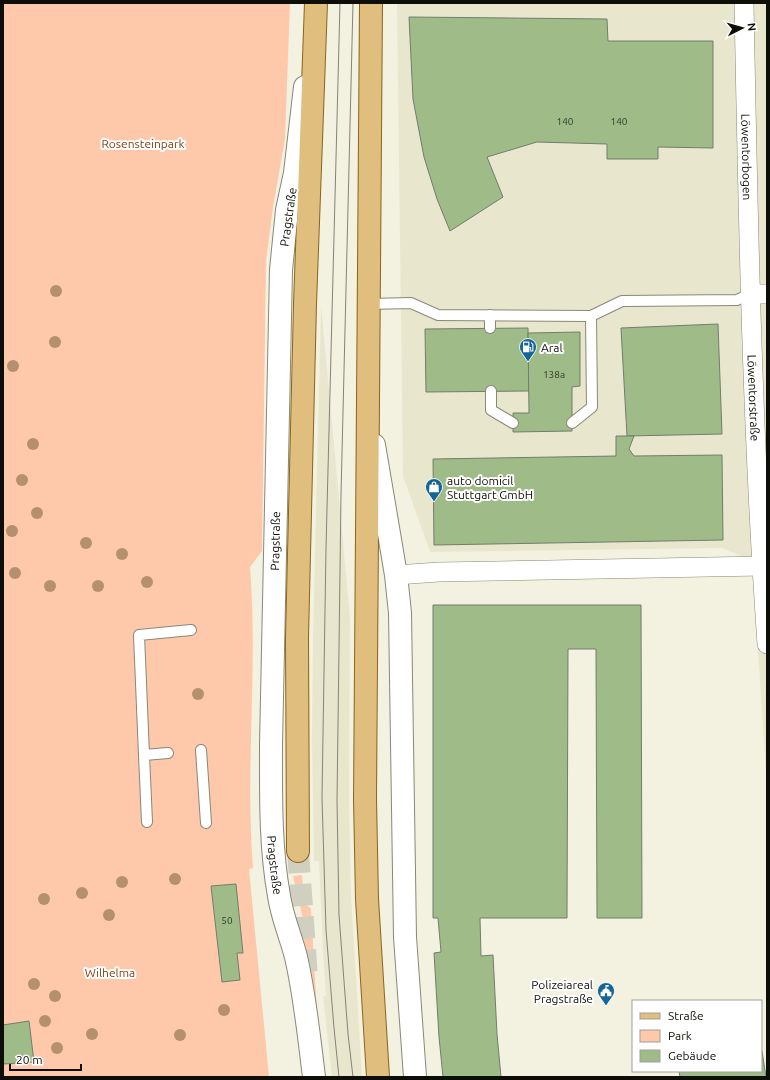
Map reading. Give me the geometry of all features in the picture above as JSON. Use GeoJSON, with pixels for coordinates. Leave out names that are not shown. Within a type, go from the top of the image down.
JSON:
{"type":"FeatureCollection","features":[{"type":"Feature","properties":{"kind":"main road"},"geometry":{"type":"LineString","coordinates":[[298,851],[297,637],[305,304],[316,3]]}},
{"type":"Feature","properties":{"kind":"main road","name":"Pragstraße"},"geometry":{"type":"LineString","coordinates":[[314,1077],[302,988],[296,957],[279,898],[275,869],[272,825],[271,745],[282,270],[287,210],[295,173],[316,3]]}},
{"type":"Feature","properties":{"kind":"main road"},"geometry":{"type":"LineString","coordinates":[[371,3],[365,807],[367,899],[378,1077]]}},
{"type":"Feature","properties":{"kind":"main road"},"geometry":{"type":"LineString","coordinates":[[367,403],[396,575],[400,613],[405,937],[415,1077]]}},
{"type":"Feature","properties":{"kind":"street","name":"Löwentorbogen"},"geometry":{"type":"LineString","coordinates":[[744,3],[759,294]]}},
{"type":"Feature","properties":{"kind":"street","name":"Löwentorstraße"},"geometry":{"type":"LineString","coordinates":[[759,294],[762,566],[767,644]]}},
{"type":"Feature","properties":{"kind":"street"},"geometry":{"type":"LineString","coordinates":[[396,575],[438,572],[762,566]]}},
{"type":"Feature","properties":{"kind":"lane"},"geometry":{"type":"LineString","coordinates":[[368,304],[411,303],[438,315],[591,316],[622,301],[737,300],[759,294]]}},
{"type":"Feature","properties":{"kind":"lane"},"geometry":{"type":"LineString","coordinates":[[490,315],[490,328]]}},
{"type":"Feature","properties":{"kind":"lane"},"geometry":{"type":"LineString","coordinates":[[572,423],[592,407],[591,316]]}},
{"type":"Feature","properties":{"kind":"lane"},"geometry":{"type":"LineString","coordinates":[[491,391],[491,410],[513,423]]}},
{"type":"Feature","properties":{"kind":"lane"},"geometry":{"type":"LineString","coordinates":[[147,822],[139,635],[191,630]]}},
{"type":"Feature","properties":{"kind":"lane"},"geometry":{"type":"LineString","coordinates":[[201,750],[206,823]]}},
{"type":"Feature","properties":{"kind":"lane"},"geometry":{"type":"LineString","coordinates":[[144,755],[168,753]]}},
{"type":"Feature","properties":{"kind":"shaded area"},"geometry":{"type":"Polygon","coordinates":[[[397,3],[767,3],[767,788],[752,560],[722,548],[430,552],[403,476],[397,3]]]}},
{"type":"Feature","properties":{"kind":"shaded area"},"geometry":{"type":"Polygon","coordinates":[[[321,305],[350,617],[349,800],[351,894],[362,1077],[332,1077],[323,996],[326,996],[319,861],[314,861],[312,738],[313,637],[321,305]]]}},
{"type":"Feature","properties":{"kind":"green space","name":"Rosensteinpark"},"geometry":{"type":"Polygon","coordinates":[[[3,3],[290,3],[285,139],[273,207],[266,261],[262,551],[250,567],[253,643],[250,793],[253,868],[249,869],[269,1077],[3,1077],[3,3]]]}},
{"type":"Feature","properties":{"kind":"green space"},"geometry":{"type":"Polygon","coordinates":[[[302,875],[304,902],[311,909],[316,997],[322,1061],[295,931],[303,919],[293,876],[302,875]]]}},
{"type":"Feature","properties":{"kind":"building"},"geometry":{"type":"Polygon","coordinates":[[[409,17],[607,19],[608,41],[713,41],[713,148],[658,147],[658,159],[607,159],[607,144],[537,142],[487,157],[503,197],[450,231],[437,199],[424,157],[413,99],[409,17]]]}},
{"type":"Feature","properties":{"kind":"building"},"geometry":{"type":"Polygon","coordinates":[[[718,324],[722,434],[627,436],[621,328],[718,324]]]}},
{"type":"Feature","properties":{"kind":"building"},"geometry":{"type":"Polygon","coordinates":[[[528,328],[529,391],[426,392],[425,329],[528,328]]]}},
{"type":"Feature","properties":{"kind":"building"},"geometry":{"type":"Polygon","coordinates":[[[580,332],[580,386],[572,387],[572,431],[513,432],[513,413],[529,413],[528,333],[580,332]]]}},
{"type":"Feature","properties":{"kind":"building"},"geometry":{"type":"Polygon","coordinates":[[[616,436],[634,436],[629,449],[634,456],[722,455],[723,540],[434,545],[433,459],[616,456],[616,436]]]}},
{"type":"Feature","properties":{"kind":"building"},"geometry":{"type":"Polygon","coordinates":[[[433,605],[641,605],[642,918],[597,918],[596,649],[568,649],[567,918],[480,918],[481,956],[493,955],[501,1077],[443,1077],[434,953],[441,952],[438,918],[433,918],[433,605]]]}},
{"type":"Feature","properties":{"kind":"building"},"geometry":{"type":"Polygon","coordinates":[[[236,884],[243,953],[237,953],[240,980],[222,982],[211,886],[236,884]]]}},
{"type":"Feature","properties":{"kind":"building"},"geometry":{"type":"Polygon","coordinates":[[[29,1021],[34,1062],[3,1064],[3,1025],[29,1021]]]}},
{"type":"Feature","properties":{"kind":"building"},"geometry":{"type":"Polygon","coordinates":[[[762,1051],[766,1077],[680,1077],[679,1072],[762,1072],[762,1051]]]}},
{"type":"Feature","properties":{"kind":"tunnel"},"geometry":{"type":"LineString","coordinates":[[298,851],[307,978]]}},
{"type":"Feature","properties":{"kind":"tram line"},"geometry":{"type":"LineString","coordinates":[[339,1077],[326,930],[322,798],[326,548],[340,3]]}},
{"type":"Feature","properties":{"kind":"tram line"},"geometry":{"type":"LineString","coordinates":[[353,3],[341,494],[337,801],[339,915],[348,1034],[353,1077]]}},
{"type":"Feature","properties":{"kind":"place","name":"Aral"},"geometry":{"type":"Point","coordinates":[528,362]}},
{"type":"Feature","properties":{"kind":"place","name":"auto domicil Stuttgart GmbH"},"geometry":{"type":"Point","coordinates":[434,502]}},
{"type":"Feature","properties":{"kind":"place","name":"Polizeiareal Pragstraße"},"geometry":{"type":"Point","coordinates":[606,1006]}},
{"type":"Feature","properties":{"kind":"park label","name":"Wilhelma"},"geometry":{"type":"Point","coordinates":[110,972]}}]}
